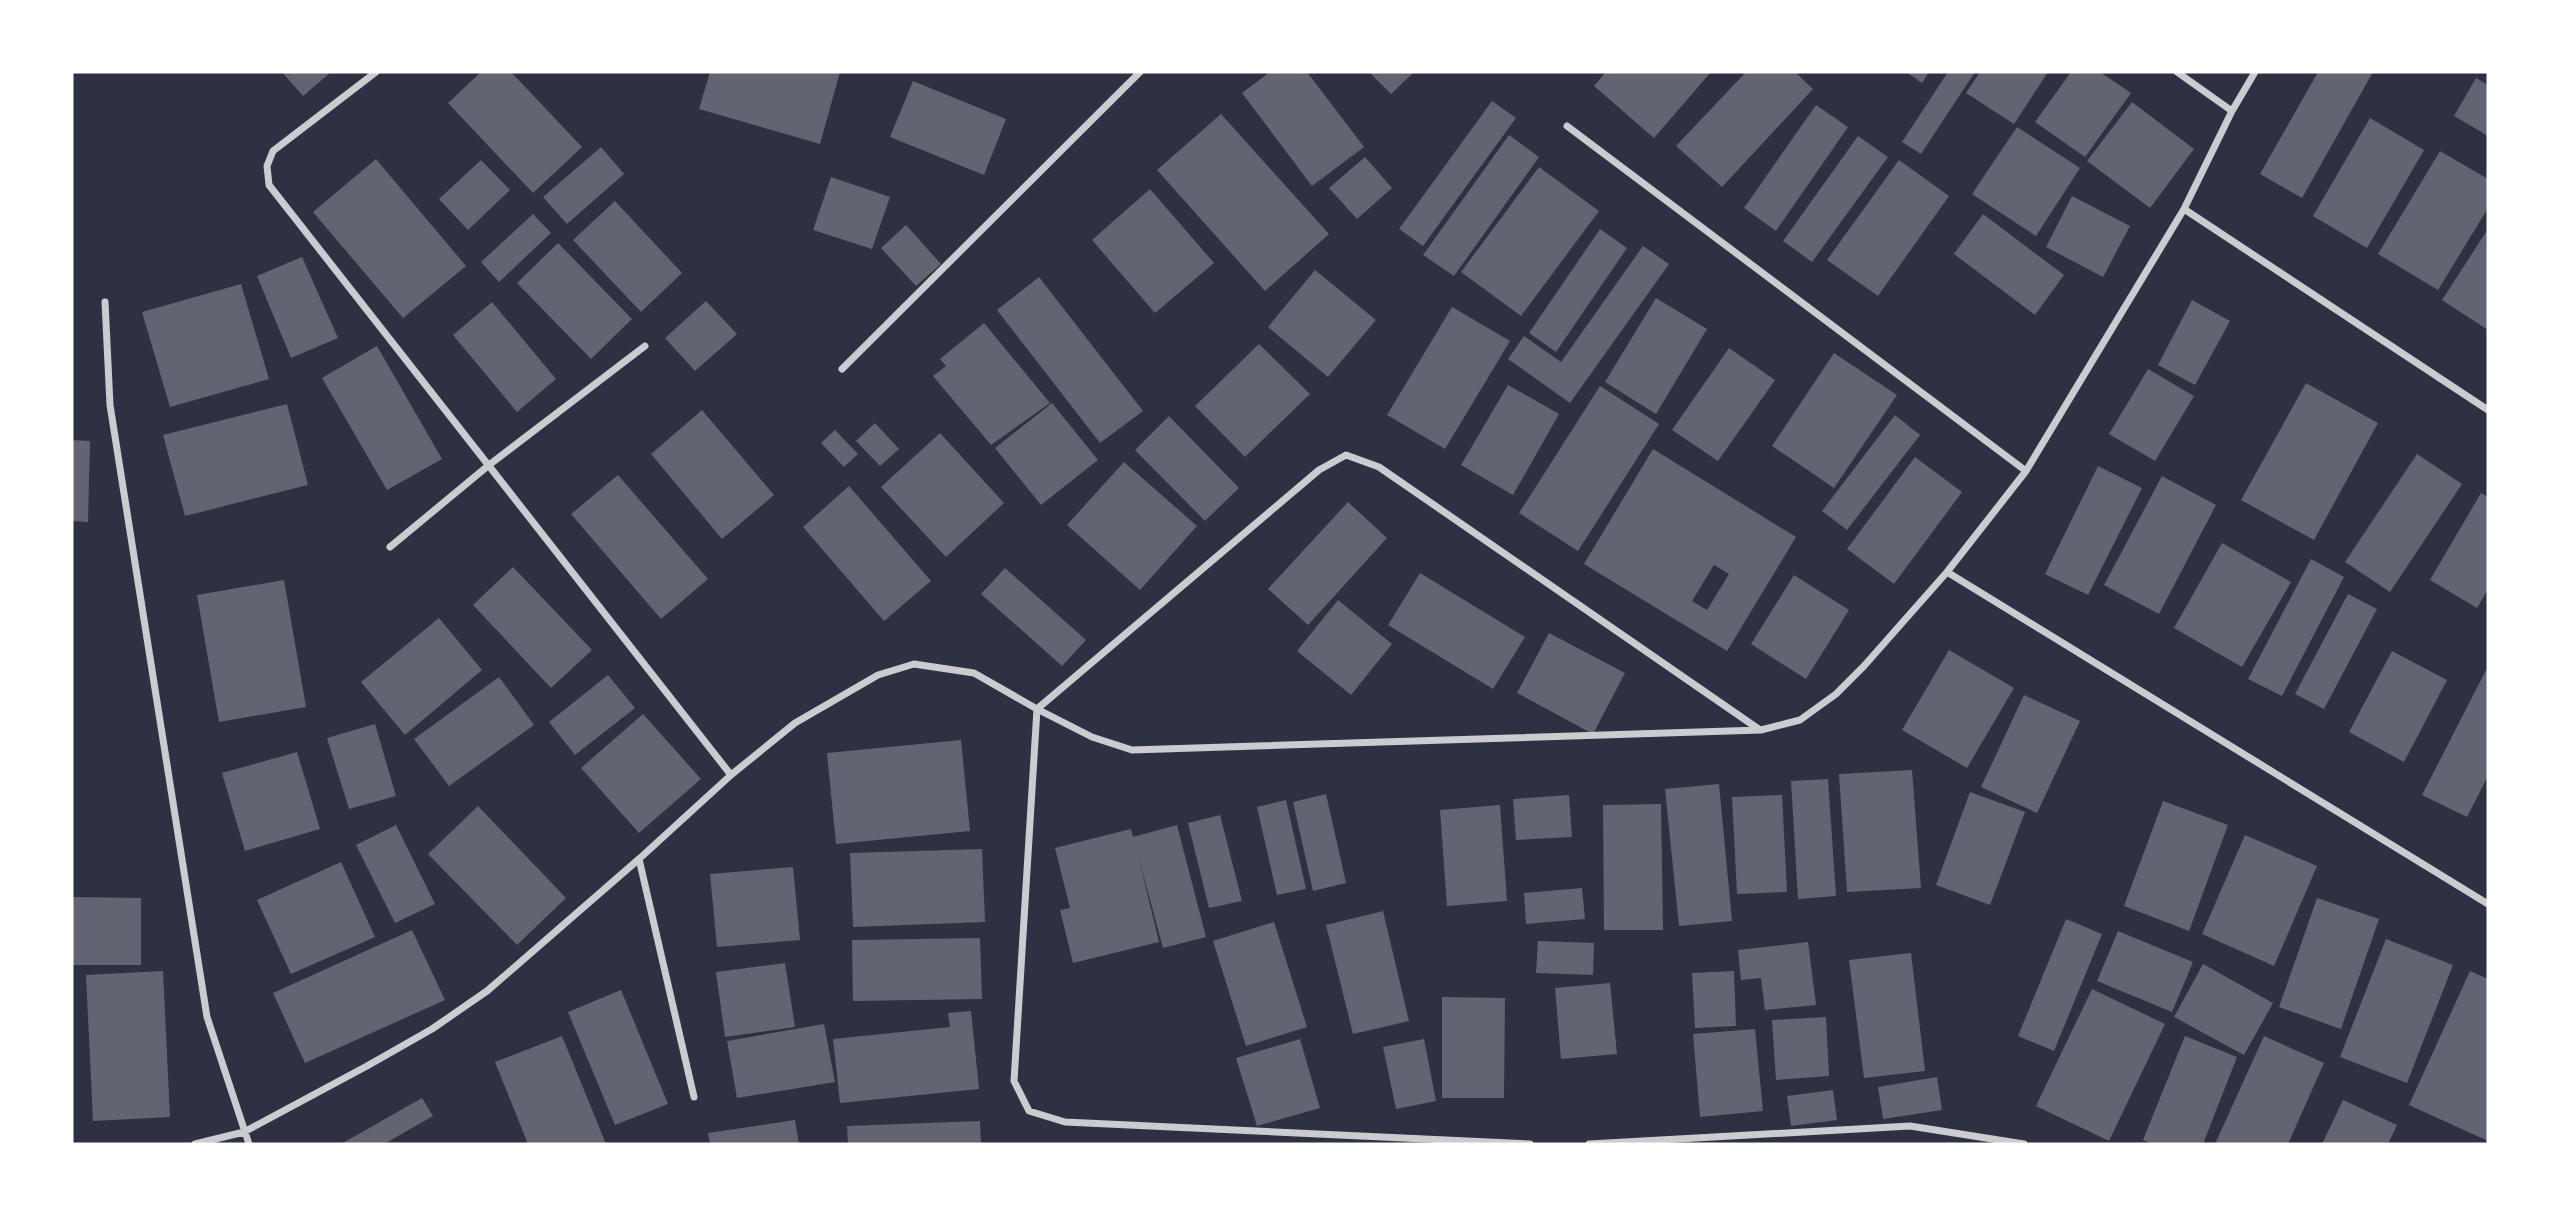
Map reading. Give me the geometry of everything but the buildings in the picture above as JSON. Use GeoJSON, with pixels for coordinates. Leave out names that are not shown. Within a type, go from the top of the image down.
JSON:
{"type":"FeatureCollection","features":[{"type":"Feature","properties":{"kind":"street"},"geometry":{"type":"LineString","coordinates":[[376,72],[273,151],[267,166],[269,185],[731,775]]}},
{"type":"Feature","properties":{"kind":"street"},"geometry":{"type":"LineString","coordinates":[[842,369],[1140,72]]}},
{"type":"Feature","properties":{"kind":"street"},"geometry":{"type":"LineString","coordinates":[[2178,72],[2232,111]]}},
{"type":"Feature","properties":{"kind":"street"},"geometry":{"type":"LineString","coordinates":[[195,1144],[244,1132],[432,1029],[487,991],[731,775],[795,723],[878,675],[914,664],[974,673],[1092,737],[1132,750],[1762,730],[1800,720],[1836,694],[1864,666],[1947,572],[2026,471],[2184,209],[2232,111],[2255,72]]}},
{"type":"Feature","properties":{"kind":"street"},"geometry":{"type":"LineString","coordinates":[[1567,125],[2026,471]]}},
{"type":"Feature","properties":{"kind":"street"},"geometry":{"type":"LineString","coordinates":[[2184,209],[2488,410]]}},
{"type":"Feature","properties":{"kind":"street"},"geometry":{"type":"LineString","coordinates":[[105,302],[110,405],[205,1003],[248,1144]]}},
{"type":"Feature","properties":{"kind":"street"},"geometry":{"type":"LineString","coordinates":[[390,547],[489,465],[645,346]]}},
{"type":"Feature","properties":{"kind":"street"},"geometry":{"type":"LineString","coordinates":[[1530,1144],[1065,1122],[1029,1111],[1014,1081],[1037,709],[1319,470],[1346,455],[1379,467],[1762,730]]}},
{"type":"Feature","properties":{"kind":"street"},"geometry":{"type":"LineString","coordinates":[[1947,572],[2488,904]]}},
{"type":"Feature","properties":{"kind":"street"},"geometry":{"type":"LineString","coordinates":[[639,859],[694,1097]]}},
{"type":"Feature","properties":{"kind":"street"},"geometry":{"type":"LineString","coordinates":[[1588,1144],[1910,1126],[2024,1144]]}}]}
